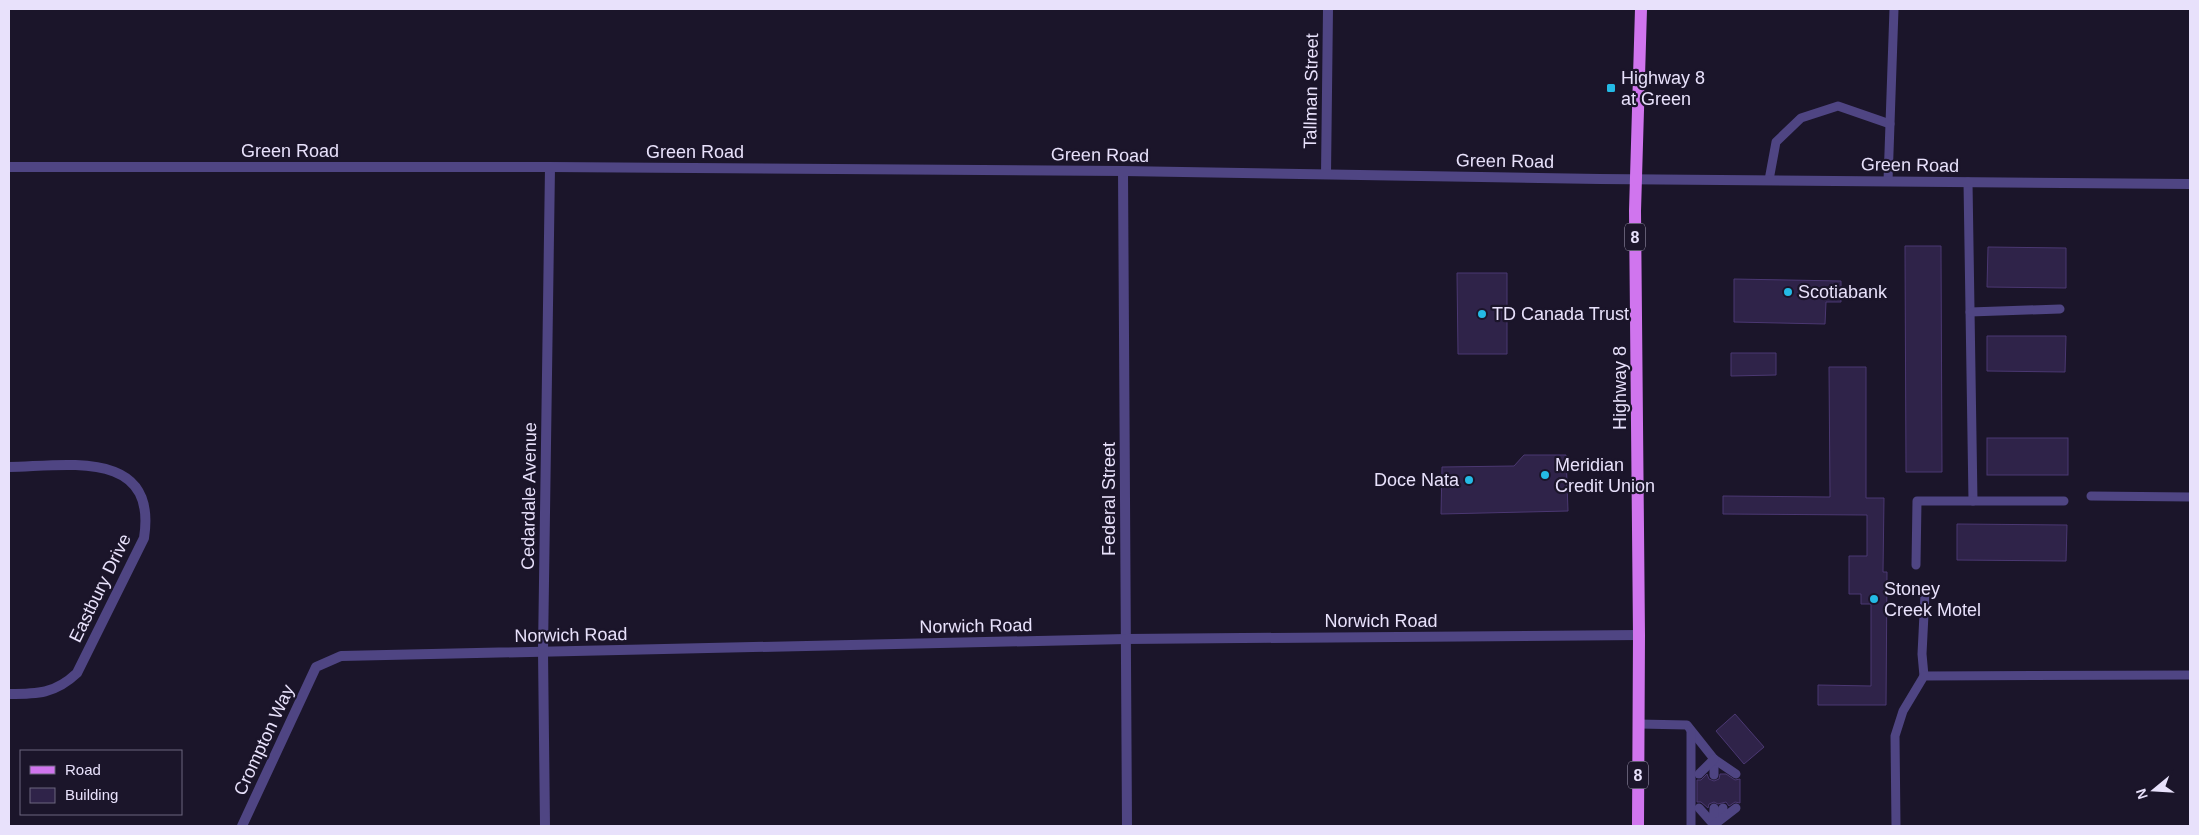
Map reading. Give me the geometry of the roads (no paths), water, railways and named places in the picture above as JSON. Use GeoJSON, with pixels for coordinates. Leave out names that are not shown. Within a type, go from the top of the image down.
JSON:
{"type":"FeatureCollection","features":[{"type":"Feature","properties":{"kind":"main road","name":"Highway 8"},"geometry":{"type":"LineString","coordinates":[[1638,826],[1639,635],[1636,179],[1641,9]]}},
{"type":"Feature","properties":{"kind":"street","name":"Tallman Street"},"geometry":{"type":"LineString","coordinates":[[1326,174],[1328,9]]}},
{"type":"Feature","properties":{"kind":"street","name":"Green Road"},"geometry":{"type":"LineString","coordinates":[[9,167],[550,167],[1124,171],[1636,179],[2190,184]]}},
{"type":"Feature","properties":{"kind":"street","name":"Cedardale Avenue"},"geometry":{"type":"LineString","coordinates":[[544,826],[543,652],[550,167]]}},
{"type":"Feature","properties":{"kind":"street","name":"Federal Street"},"geometry":{"type":"LineString","coordinates":[[1124,171],[1127,826]]}},
{"type":"Feature","properties":{"kind":"street","name":"Eastbury Drive"},"geometry":{"type":"LineString","coordinates":[[9,467],[101,466],[118,473],[137,488],[144,503],[147,520],[144,538],[77,673],[60,687],[39,694],[9,694]]}},
{"type":"Feature","properties":{"kind":"street","name":"Norwich Road"},"geometry":{"type":"LineString","coordinates":[[316,667],[341,656],[1126,639],[1639,635]]}},
{"type":"Feature","properties":{"kind":"street","name":"Crompton Way"},"geometry":{"type":"LineString","coordinates":[[242,826],[316,667]]}},
{"type":"Feature","properties":{"kind":"lane"},"geometry":{"type":"LineString","coordinates":[[1888,181],[1894,9]]}},
{"type":"Feature","properties":{"kind":"lane"},"geometry":{"type":"LineString","coordinates":[[1769,180],[1776,142],[1801,118],[1838,106],[1890,124]]}},
{"type":"Feature","properties":{"kind":"lane"},"geometry":{"type":"LineString","coordinates":[[1968,182],[1973,501]]}},
{"type":"Feature","properties":{"kind":"lane"},"geometry":{"type":"LineString","coordinates":[[1970,312],[2060,310]]}},
{"type":"Feature","properties":{"kind":"lane"},"geometry":{"type":"LineString","coordinates":[[2091,496],[2190,497]]}},
{"type":"Feature","properties":{"kind":"lane"},"geometry":{"type":"LineString","coordinates":[[1916,565],[1917,501],[2064,501]]}},
{"type":"Feature","properties":{"kind":"lane"},"geometry":{"type":"LineString","coordinates":[[1896,826],[1895,736],[1903,711],[1924,676],[1922,654],[1925,594]]}},
{"type":"Feature","properties":{"kind":"lane"},"geometry":{"type":"LineString","coordinates":[[1924,676],[2190,675]]}},
{"type":"Feature","properties":{"kind":"lane"},"geometry":{"type":"LineString","coordinates":[[1639,724],[1686,725],[1714,759],[1736,774]]}},
{"type":"Feature","properties":{"kind":"lane"},"geometry":{"type":"LineString","coordinates":[[1691,731],[1691,826]]}},
{"type":"Feature","properties":{"kind":"lane"},"geometry":{"type":"LineString","coordinates":[[1714,759],[1710,774],[1714,759]]}},
{"type":"Feature","properties":{"kind":"lane"},"geometry":{"type":"LineString","coordinates":[[1712,826],[1711,808],[1712,826]]}},
{"type":"Feature","properties":{"kind":"lane"},"geometry":{"type":"LineString","coordinates":[[1712,826],[1736,808]]}},
{"type":"Feature","properties":{"kind":"place","name":"Highway 8 at Green"},"geometry":{"type":"Point","coordinates":[1611,88]}},
{"type":"Feature","properties":{"kind":"place","name":"Scotiabank"},"geometry":{"type":"Point","coordinates":[1788,292]}},
{"type":"Feature","properties":{"kind":"place","name":"TD Canada Trust"},"geometry":{"type":"Point","coordinates":[1482,314]}},
{"type":"Feature","properties":{"kind":"place","name":"Meridian Credit Union"},"geometry":{"type":"Point","coordinates":[1545,475]}},
{"type":"Feature","properties":{"kind":"place","name":"Doce Nata"},"geometry":{"type":"Point","coordinates":[1469,480]}},
{"type":"Feature","properties":{"kind":"place","name":"Stoney Creek Motel"},"geometry":{"type":"Point","coordinates":[1874,599]}}]}
